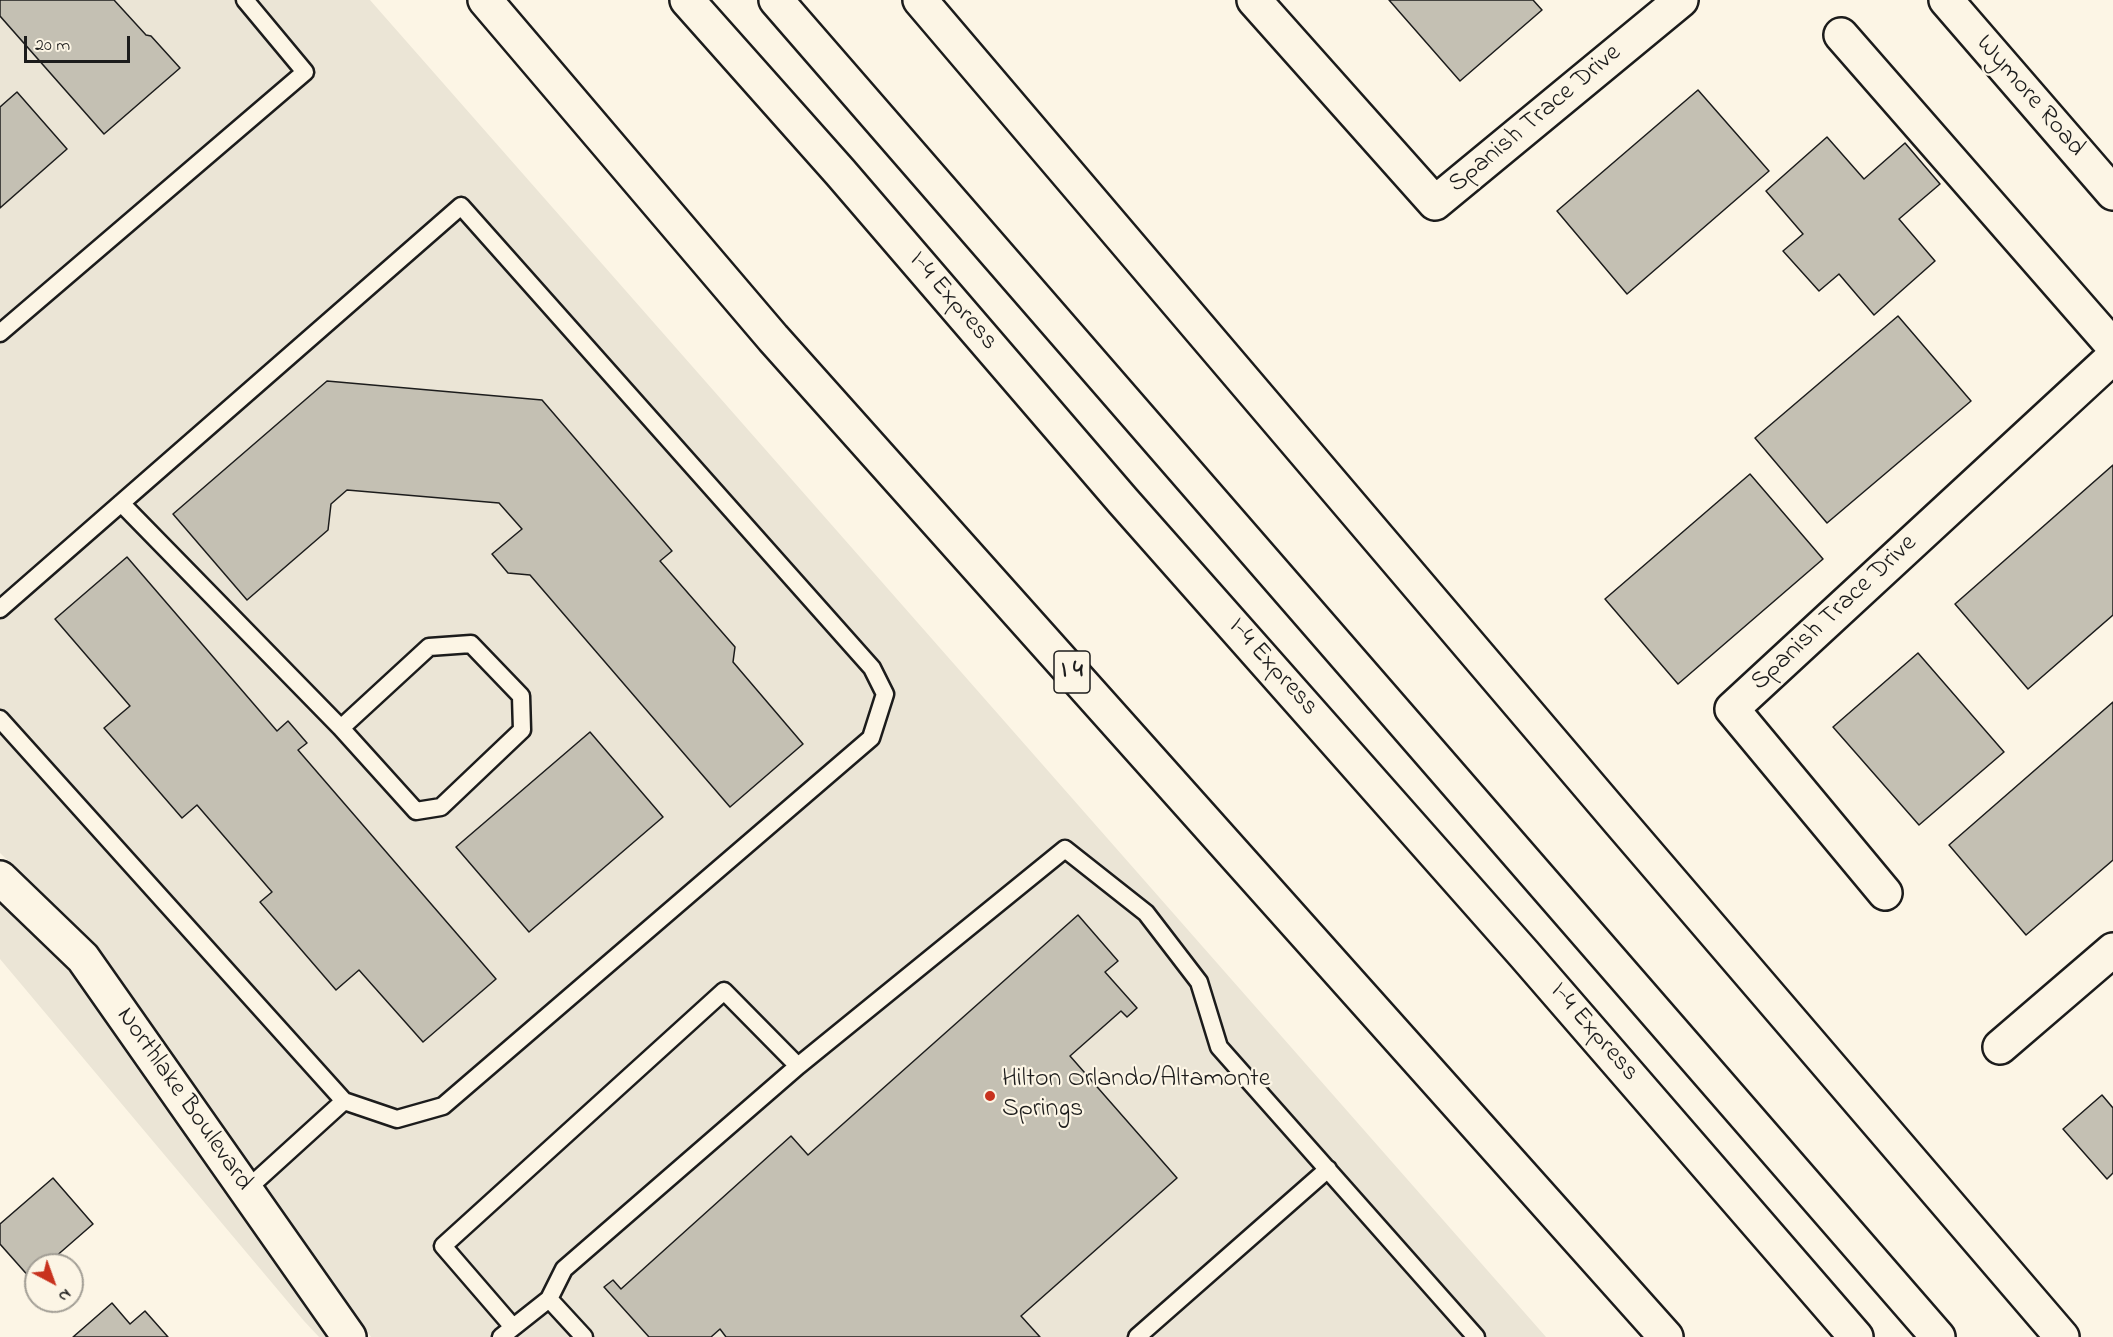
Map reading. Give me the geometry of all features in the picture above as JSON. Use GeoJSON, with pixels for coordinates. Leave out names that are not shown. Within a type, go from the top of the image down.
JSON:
{"type":"FeatureCollection","features":[{"type":"Feature","properties":{"kind":"main road","name":"I 4"},"geometry":{"type":"LineString","coordinates":[[485,0],[781,347],[1666,1337]]}},
{"type":"Feature","properties":{"kind":"main road","name":"I-4 Express"},"geometry":{"type":"LineString","coordinates":[[687,0],[840,172],[1123,501],[1532,962],[1856,1337]]}},
{"type":"Feature","properties":{"kind":"main road"},"geometry":{"type":"LineString","coordinates":[[776,0],[1938,1337]]}},
{"type":"Feature","properties":{"kind":"main road"},"geometry":{"type":"LineString","coordinates":[[920,0],[2062,1337]]}},
{"type":"Feature","properties":{"kind":"main road","name":"Spanish Trace Drive"},"geometry":{"type":"LineString","coordinates":[[1254,0],[1435,203],[1681,0]]}},
{"type":"Feature","properties":{"kind":"main road","name":"Wymore Road"},"geometry":{"type":"LineString","coordinates":[[1946,0],[2113,193]]}},
{"type":"Feature","properties":{"kind":"main road"},"geometry":{"type":"LineString","coordinates":[[1841,35],[2113,346]]}},
{"type":"Feature","properties":{"kind":"main road","name":"Spanish Trace Drive"},"geometry":{"type":"LineString","coordinates":[[1885,893],[1732,709],[2113,357]]}},
{"type":"Feature","properties":{"kind":"main road","name":"Northlake Boulevard"},"geometry":{"type":"LineString","coordinates":[[0,878],[83,958],[349,1337]]}},
{"type":"Feature","properties":{"kind":"main road"},"geometry":{"type":"LineString","coordinates":[[2000,1047],[2113,950]]}},
{"type":"Feature","properties":{"kind":"lane"},"geometry":{"type":"LineString","coordinates":[[0,333],[305,72],[244,0]]}},
{"type":"Feature","properties":{"kind":"lane"},"geometry":{"type":"LineString","coordinates":[[0,609],[461,206],[872,668],[885,694],[871,738],[443,1106],[397,1119],[344,1101],[0,719]]}},
{"type":"Feature","properties":{"kind":"lane"},"geometry":{"type":"LineString","coordinates":[[121,503],[341,728],[416,811],[441,807],[522,730],[521,696],[471,644],[429,646],[341,728]]}},
{"type":"Feature","properties":{"kind":"lane"},"geometry":{"type":"LineString","coordinates":[[798,1066],[724,991],[443,1246],[507,1332],[549,1299],[564,1269],[798,1066],[1065,849],[1146,913],[1199,982],[1219,1047],[1476,1337]]}},
{"type":"Feature","properties":{"kind":"lane"},"geometry":{"type":"LineString","coordinates":[[246,1190],[344,1101]]}},
{"type":"Feature","properties":{"kind":"lane"},"geometry":{"type":"LineString","coordinates":[[1137,1337],[1328,1170]]}},
{"type":"Feature","properties":{"kind":"lane"},"geometry":{"type":"LineString","coordinates":[[549,1299],[584,1337]]}},
{"type":"Feature","properties":{"kind":"shaded area"},"geometry":{"type":"Polygon","coordinates":[[[0,0],[370,0],[1546,1337],[371,1337],[96,945],[0,853],[0,0]]]}},
{"type":"Feature","properties":{"kind":"shaded area"},"geometry":{"type":"Polygon","coordinates":[[[0,903],[70,970],[327,1337],[319,1337],[304,1321],[0,959],[0,903]]]}},
{"type":"Feature","properties":{"kind":"building"},"geometry":{"type":"Polygon","coordinates":[[[0,0],[114,0],[180,68],[104,134],[0,16],[0,0]]]}},
{"type":"Feature","properties":{"kind":"building"},"geometry":{"type":"Polygon","coordinates":[[[1389,0],[1533,0],[1542,10],[1460,81],[1389,0]]]}},
{"type":"Feature","properties":{"kind":"building"},"geometry":{"type":"Polygon","coordinates":[[[1698,90],[1769,171],[1627,294],[1557,211],[1698,90]]]}},
{"type":"Feature","properties":{"kind":"building"},"geometry":{"type":"Polygon","coordinates":[[[17,92],[67,149],[0,208],[0,107],[17,92]]]}},
{"type":"Feature","properties":{"kind":"building"},"geometry":{"type":"Polygon","coordinates":[[[1827,137],[1864,179],[1905,143],[1940,184],[1899,219],[1935,261],[1874,315],[1839,274],[1819,291],[1783,251],[1803,234],[1766,191],[1827,137]]]}},
{"type":"Feature","properties":{"kind":"building"},"geometry":{"type":"Polygon","coordinates":[[[1898,316],[1971,401],[1827,523],[1755,438],[1898,316]]]}},
{"type":"Feature","properties":{"kind":"building"},"geometry":{"type":"Polygon","coordinates":[[[327,381],[542,400],[672,551],[660,561],[735,647],[733,662],[803,744],[730,807],[530,575],[508,573],[492,554],[522,529],[499,503],[347,490],[331,504],[328,530],[247,600],[173,514],[327,381]]]}},
{"type":"Feature","properties":{"kind":"building"},"geometry":{"type":"Polygon","coordinates":[[[2113,465],[2113,615],[2028,689],[1955,604],[2113,465]]]}},
{"type":"Feature","properties":{"kind":"building"},"geometry":{"type":"Polygon","coordinates":[[[1750,474],[1823,559],[1678,684],[1605,599],[1750,474]]]}},
{"type":"Feature","properties":{"kind":"building"},"geometry":{"type":"Polygon","coordinates":[[[127,557],[277,731],[288,721],[307,743],[298,750],[496,979],[423,1042],[359,970],[336,990],[260,902],[272,892],[197,805],[182,818],[104,728],[130,706],[55,619],[127,557]]]}},
{"type":"Feature","properties":{"kind":"building"},"geometry":{"type":"Polygon","coordinates":[[[1918,653],[2004,752],[1919,825],[1833,727],[1918,653]]]}},
{"type":"Feature","properties":{"kind":"building"},"geometry":{"type":"Polygon","coordinates":[[[2113,702],[2113,860],[2026,935],[1949,845],[2113,702]]]}},
{"type":"Feature","properties":{"kind":"building"},"geometry":{"type":"Polygon","coordinates":[[[590,732],[663,817],[529,932],[456,847],[590,732]]]}},
{"type":"Feature","properties":{"kind":"building","name":"Hilton Orlando/Altamonte Springs"},"geometry":{"type":"Polygon","coordinates":[[[1078,915],[1118,961],[1105,972],[1137,1008],[1127,1017],[1121,1011],[1070,1056],[1177,1178],[1021,1316],[1040,1337],[726,1337],[720,1329],[711,1337],[649,1337],[604,1287],[613,1280],[621,1289],[791,1136],[808,1155],[1078,915]]]}},
{"type":"Feature","properties":{"kind":"building"},"geometry":{"type":"Polygon","coordinates":[[[2102,1095],[2113,1108],[2113,1173],[2107,1179],[2063,1129],[2102,1095]]]}},
{"type":"Feature","properties":{"kind":"building"},"geometry":{"type":"Polygon","coordinates":[[[53,1178],[93,1224],[60,1253],[24,1253],[24,1271],[0,1244],[0,1224],[53,1178]]]}},
{"type":"Feature","properties":{"kind":"building"},"geometry":{"type":"Polygon","coordinates":[[[112,1303],[130,1324],[145,1311],[168,1337],[73,1337],[112,1303]]]}},
{"type":"Feature","properties":{"kind":"place","name":"Hilton Orlando/Altamonte Springs"},"geometry":{"type":"Point","coordinates":[990,1096]}}]}
